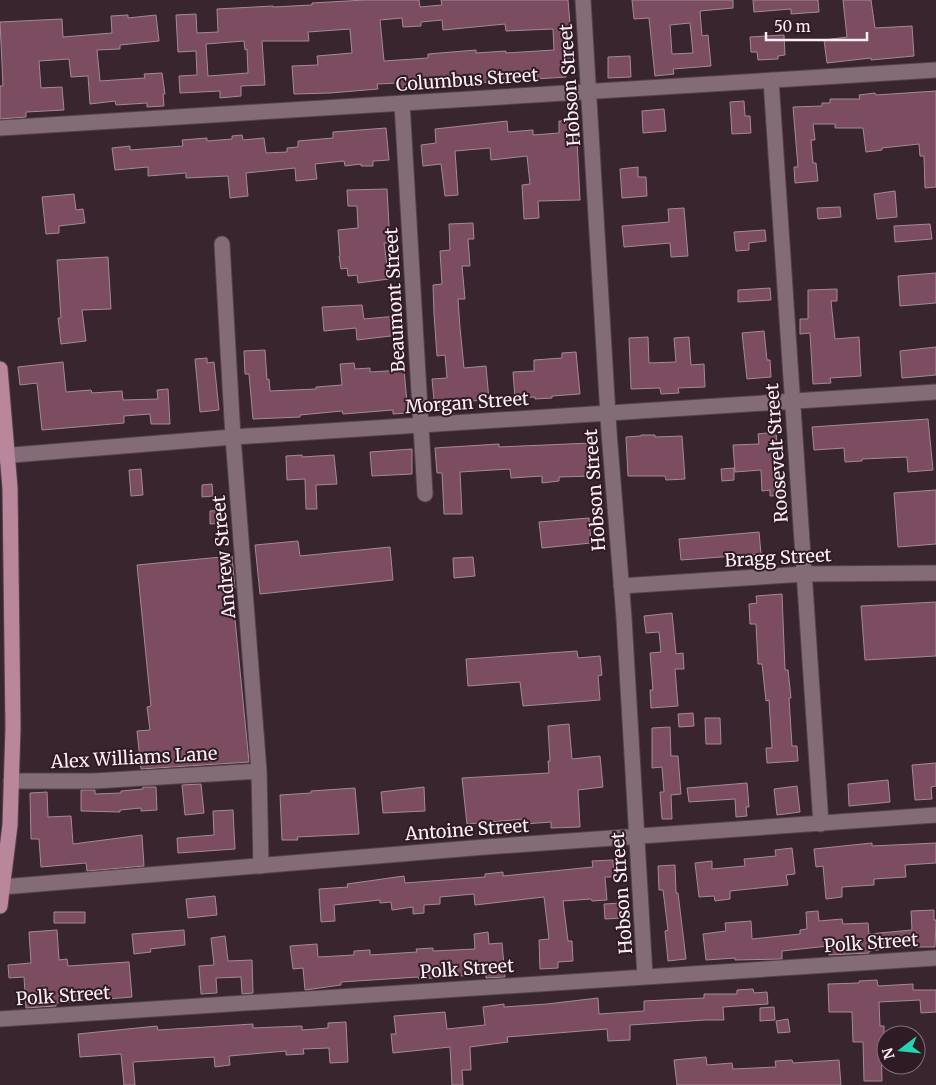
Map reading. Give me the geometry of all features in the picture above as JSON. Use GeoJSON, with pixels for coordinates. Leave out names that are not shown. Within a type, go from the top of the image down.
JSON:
{"type":"FeatureCollection","features":[{"type":"Feature","properties":{"kind":"main road"},"geometry":{"type":"LineString","coordinates":[[0,369],[4,455],[10,488],[12,708],[10,825],[0,906]]}},
{"type":"Feature","properties":{"kind":"street","name":"Hobson Street"},"geometry":{"type":"LineString","coordinates":[[583,0],[645,976]]}},
{"type":"Feature","properties":{"kind":"street","name":"Columbus Street"},"geometry":{"type":"LineString","coordinates":[[0,128],[936,70]]}},
{"type":"Feature","properties":{"kind":"street","name":"Roosevelt Street"},"geometry":{"type":"LineString","coordinates":[[771,80],[821,824]]}},
{"type":"Feature","properties":{"kind":"street","name":"Beaumont Street"},"geometry":{"type":"LineString","coordinates":[[402,103],[425,494]]}},
{"type":"Feature","properties":{"kind":"street","name":"Andrew Street"},"geometry":{"type":"LineString","coordinates":[[222,244],[233,436],[258,771],[261,866]]}},
{"type":"Feature","properties":{"kind":"street","name":"Morgan Street"},"geometry":{"type":"LineString","coordinates":[[4,455],[233,436],[936,392]]}},
{"type":"Feature","properties":{"kind":"street","name":"Bragg Street"},"geometry":{"type":"LineString","coordinates":[[621,586],[804,574],[936,573]]}},
{"type":"Feature","properties":{"kind":"street","name":"Alex Williams Lane"},"geometry":{"type":"LineString","coordinates":[[11,781],[94,781],[258,771]]}},
{"type":"Feature","properties":{"kind":"street","name":"Antoine Street"},"geometry":{"type":"LineString","coordinates":[[2,887],[936,815]]}},
{"type":"Feature","properties":{"kind":"street","name":"Polk Street"},"geometry":{"type":"LineString","coordinates":[[0,1019],[936,958]]}},
{"type":"Feature","properties":{"kind":"building"},"geometry":{"type":"Polygon","coordinates":[[[365,0],[419,0],[420,7],[442,5],[441,0],[568,0],[574,72],[566,72],[566,77],[399,88],[399,83],[377,84],[378,89],[294,94],[292,66],[318,65],[317,56],[352,53],[350,29],[308,32],[309,41],[262,41],[265,85],[241,86],[241,96],[220,98],[220,91],[180,93],[179,76],[197,75],[196,51],[178,52],[176,15],[196,14],[197,33],[218,32],[217,9],[312,5],[312,3],[365,0]],[[402,18],[380,20],[384,61],[428,58],[428,54],[476,50],[476,53],[506,51],[506,53],[554,50],[553,29],[506,31],[505,24],[443,30],[442,20],[421,22],[421,26],[403,27],[402,18]],[[244,41],[206,44],[208,76],[248,73],[247,49],[245,50],[244,41]]]}},
{"type":"Feature","properties":{"kind":"building"},"geometry":{"type":"Polygon","coordinates":[[[632,0],[733,0],[733,8],[700,11],[702,36],[708,35],[711,66],[673,69],[674,74],[655,76],[649,18],[634,19],[632,0]],[[690,23],[670,25],[672,54],[693,53],[690,23]]]}},
{"type":"Feature","properties":{"kind":"building"},"geometry":{"type":"Polygon","coordinates":[[[753,0],[818,0],[819,12],[791,14],[791,9],[754,12],[753,0]]]}},
{"type":"Feature","properties":{"kind":"building"},"geometry":{"type":"Polygon","coordinates":[[[843,0],[871,0],[875,28],[912,26],[914,56],[827,63],[824,40],[847,37],[843,0]]]}},
{"type":"Feature","properties":{"kind":"building"},"geometry":{"type":"Polygon","coordinates":[[[128,15],[128,18],[156,15],[159,41],[120,45],[120,49],[97,50],[100,81],[145,78],[144,74],[162,73],[165,94],[163,94],[164,106],[147,107],[147,103],[116,105],[115,101],[90,104],[88,76],[71,77],[69,59],[39,61],[41,88],[62,87],[64,110],[26,112],[26,117],[0,119],[0,86],[3,86],[0,22],[62,19],[63,37],[112,33],[111,16],[128,15]]]}},
{"type":"Feature","properties":{"kind":"building"},"geometry":{"type":"Polygon","coordinates":[[[784,35],[785,55],[778,56],[778,59],[758,60],[757,52],[751,52],[750,37],[784,35]]]}},
{"type":"Feature","properties":{"kind":"building"},"geometry":{"type":"Polygon","coordinates":[[[630,56],[631,77],[608,78],[608,57],[630,56]]]}},
{"type":"Feature","properties":{"kind":"building"},"geometry":{"type":"Polygon","coordinates":[[[936,91],[936,187],[925,188],[924,156],[920,156],[919,144],[882,148],[882,150],[866,152],[863,128],[835,128],[835,124],[813,124],[815,140],[811,140],[813,163],[816,163],[818,181],[795,183],[794,167],[798,167],[793,107],[822,106],[822,103],[830,103],[830,99],[860,99],[859,95],[875,93],[876,95],[936,91]]]}},
{"type":"Feature","properties":{"kind":"building"},"geometry":{"type":"Polygon","coordinates":[[[744,101],[745,116],[750,116],[751,133],[732,134],[730,102],[744,101]]]}},
{"type":"Feature","properties":{"kind":"building"},"geometry":{"type":"Polygon","coordinates":[[[664,109],[666,131],[643,133],[642,111],[664,109]]]}},
{"type":"Feature","properties":{"kind":"building"},"geometry":{"type":"Polygon","coordinates":[[[576,120],[580,200],[538,201],[539,218],[524,219],[522,185],[530,184],[527,156],[491,160],[490,148],[455,151],[458,195],[445,196],[441,164],[423,166],[421,145],[436,143],[435,129],[507,121],[508,132],[533,130],[533,135],[559,133],[559,121],[576,120]]]}},
{"type":"Feature","properties":{"kind":"building"},"geometry":{"type":"Polygon","coordinates":[[[386,128],[389,160],[373,161],[373,166],[361,166],[361,164],[345,166],[344,161],[315,164],[317,179],[296,181],[295,168],[246,173],[248,196],[230,198],[228,176],[186,178],[186,173],[148,176],[148,167],[115,170],[112,148],[130,146],[130,150],[183,146],[182,140],[232,139],[232,136],[242,135],[243,140],[264,138],[266,153],[287,152],[287,148],[298,147],[298,141],[333,138],[333,132],[386,128]]]}},
{"type":"Feature","properties":{"kind":"building"},"geometry":{"type":"Polygon","coordinates":[[[638,167],[638,177],[646,177],[647,196],[622,198],[620,169],[638,167]]]}},
{"type":"Feature","properties":{"kind":"building"},"geometry":{"type":"Polygon","coordinates":[[[387,189],[390,243],[384,243],[389,279],[358,283],[357,275],[348,276],[347,268],[341,269],[339,256],[338,230],[358,228],[357,206],[348,206],[347,190],[387,189]]]}},
{"type":"Feature","properties":{"kind":"building"},"geometry":{"type":"Polygon","coordinates":[[[895,191],[897,217],[877,219],[874,194],[895,191]]]}},
{"type":"Feature","properties":{"kind":"building"},"geometry":{"type":"Polygon","coordinates":[[[74,194],[76,210],[83,209],[85,223],[59,226],[59,233],[46,234],[42,197],[74,194]]]}},
{"type":"Feature","properties":{"kind":"building"},"geometry":{"type":"Polygon","coordinates":[[[840,207],[841,217],[818,219],[817,208],[840,207]]]}},
{"type":"Feature","properties":{"kind":"building"},"geometry":{"type":"Polygon","coordinates":[[[684,208],[688,256],[671,257],[670,243],[624,247],[622,226],[669,222],[668,209],[684,208]]]}},
{"type":"Feature","properties":{"kind":"building"},"geometry":{"type":"Polygon","coordinates":[[[473,223],[474,239],[468,239],[470,266],[462,266],[465,299],[458,299],[460,328],[464,368],[486,366],[489,400],[453,402],[453,410],[435,411],[432,379],[447,378],[445,355],[437,356],[433,285],[442,284],[440,251],[450,250],[449,224],[473,223]]]}},
{"type":"Feature","properties":{"kind":"building"},"geometry":{"type":"Polygon","coordinates":[[[930,224],[932,239],[895,242],[894,226],[930,224]]]}},
{"type":"Feature","properties":{"kind":"building"},"geometry":{"type":"Polygon","coordinates":[[[765,230],[766,241],[749,243],[749,250],[736,251],[734,232],[765,230]]]}},
{"type":"Feature","properties":{"kind":"building"},"geometry":{"type":"Polygon","coordinates":[[[108,257],[111,309],[82,310],[86,341],[61,344],[58,318],[61,318],[57,260],[108,257]]]}},
{"type":"Feature","properties":{"kind":"building"},"geometry":{"type":"Polygon","coordinates":[[[936,273],[936,303],[900,306],[898,276],[936,273]]]}},
{"type":"Feature","properties":{"kind":"building"},"geometry":{"type":"Polygon","coordinates":[[[770,288],[771,300],[738,302],[738,290],[770,288]]]}},
{"type":"Feature","properties":{"kind":"building"},"geometry":{"type":"Polygon","coordinates":[[[837,289],[837,301],[831,301],[835,339],[859,337],[861,376],[830,378],[831,383],[813,384],[810,333],[800,334],[800,319],[808,319],[808,290],[837,289]]]}},
{"type":"Feature","properties":{"kind":"building"},"geometry":{"type":"Polygon","coordinates":[[[362,305],[364,319],[397,316],[399,335],[357,340],[356,328],[324,331],[322,307],[362,305]]]}},
{"type":"Feature","properties":{"kind":"building"},"geometry":{"type":"Polygon","coordinates":[[[764,331],[767,360],[770,360],[771,377],[747,379],[742,333],[764,331]]]}},
{"type":"Feature","properties":{"kind":"building"},"geometry":{"type":"Polygon","coordinates":[[[648,337],[649,363],[676,362],[674,338],[689,337],[691,365],[704,364],[705,387],[678,388],[679,393],[661,394],[660,388],[631,389],[629,338],[648,337]]]}},
{"type":"Feature","properties":{"kind":"building"},"geometry":{"type":"Polygon","coordinates":[[[936,347],[936,375],[902,378],[900,351],[936,347]]]}},
{"type":"Feature","properties":{"kind":"building"},"geometry":{"type":"Polygon","coordinates":[[[265,350],[267,380],[269,379],[270,391],[316,389],[316,387],[342,385],[340,364],[354,363],[355,369],[370,368],[370,372],[404,370],[408,413],[393,414],[393,410],[343,414],[342,411],[300,415],[300,417],[253,419],[249,374],[245,374],[244,351],[265,350]]]}},
{"type":"Feature","properties":{"kind":"building"},"geometry":{"type":"Polygon","coordinates":[[[576,352],[580,394],[552,396],[552,398],[515,398],[513,372],[534,371],[534,360],[562,358],[562,353],[576,352]]]}},
{"type":"Feature","properties":{"kind":"building"},"geometry":{"type":"Polygon","coordinates":[[[207,358],[207,363],[214,362],[219,410],[200,412],[195,359],[207,358]]]}},
{"type":"Feature","properties":{"kind":"building"},"geometry":{"type":"Polygon","coordinates":[[[63,362],[66,392],[91,390],[92,393],[122,391],[123,400],[158,399],[157,390],[168,389],[170,424],[151,424],[150,414],[124,416],[124,423],[42,430],[37,383],[20,385],[18,367],[63,362]]]}},
{"type":"Feature","properties":{"kind":"building"},"geometry":{"type":"Polygon","coordinates":[[[928,419],[933,470],[908,472],[907,457],[862,459],[862,461],[845,462],[844,448],[814,450],[812,427],[928,419]]]}},
{"type":"Feature","properties":{"kind":"building"},"geometry":{"type":"Polygon","coordinates":[[[776,432],[779,474],[784,473],[785,495],[770,496],[770,490],[762,491],[761,470],[735,472],[733,445],[759,444],[758,434],[776,432]]]}},
{"type":"Feature","properties":{"kind":"building"},"geometry":{"type":"Polygon","coordinates":[[[655,435],[655,437],[682,436],[685,479],[666,480],[665,476],[628,476],[626,437],[655,435]]]}},
{"type":"Feature","properties":{"kind":"building"},"geometry":{"type":"Polygon","coordinates":[[[591,443],[593,476],[559,477],[559,481],[542,483],[542,476],[511,478],[510,469],[460,472],[462,514],[444,514],[442,473],[437,473],[435,448],[499,444],[499,447],[591,443]]]}},
{"type":"Feature","properties":{"kind":"building"},"geometry":{"type":"Polygon","coordinates":[[[412,449],[412,474],[372,476],[370,452],[412,449]]]}},
{"type":"Feature","properties":{"kind":"building"},"geometry":{"type":"Polygon","coordinates":[[[302,455],[302,457],[334,455],[337,484],[316,485],[317,509],[306,509],[305,479],[287,480],[286,456],[302,455]]]}},
{"type":"Feature","properties":{"kind":"building"},"geometry":{"type":"Polygon","coordinates":[[[734,468],[734,480],[722,481],[721,469],[734,468]]]}},
{"type":"Feature","properties":{"kind":"building"},"geometry":{"type":"Polygon","coordinates":[[[141,469],[143,495],[131,496],[129,470],[141,469]]]}},
{"type":"Feature","properties":{"kind":"building"},"geometry":{"type":"Polygon","coordinates":[[[212,484],[213,496],[202,497],[202,485],[212,484]]]}},
{"type":"Feature","properties":{"kind":"building"},"geometry":{"type":"Polygon","coordinates":[[[936,490],[936,544],[898,547],[894,493],[936,490]]]}},
{"type":"Feature","properties":{"kind":"building"},"geometry":{"type":"Polygon","coordinates":[[[224,510],[225,523],[210,524],[210,511],[224,510]]]}},
{"type":"Feature","properties":{"kind":"building"},"geometry":{"type":"Polygon","coordinates":[[[589,518],[591,543],[542,548],[539,522],[589,518]]]}},
{"type":"Feature","properties":{"kind":"building"},"geometry":{"type":"Polygon","coordinates":[[[759,532],[761,554],[681,560],[679,539],[759,532]]]}},
{"type":"Feature","properties":{"kind":"building"},"geometry":{"type":"Polygon","coordinates":[[[298,541],[300,556],[390,547],[393,580],[260,594],[255,545],[298,541]]]}},
{"type":"Feature","properties":{"kind":"building"},"geometry":{"type":"Polygon","coordinates":[[[232,556],[235,588],[232,589],[249,762],[141,769],[137,731],[150,730],[147,707],[151,706],[137,565],[232,556]]]}},
{"type":"Feature","properties":{"kind":"building"},"geometry":{"type":"Polygon","coordinates":[[[473,557],[475,576],[454,578],[453,558],[473,557]]]}},
{"type":"Feature","properties":{"kind":"building"},"geometry":{"type":"Polygon","coordinates":[[[782,594],[785,670],[788,670],[791,698],[789,698],[792,746],[797,746],[798,761],[767,763],[766,748],[772,748],[769,700],[766,701],[762,664],[758,664],[756,624],[750,624],[749,604],[757,603],[756,596],[782,594]]]}},
{"type":"Feature","properties":{"kind":"building"},"geometry":{"type":"Polygon","coordinates":[[[936,602],[936,656],[865,660],[861,606],[936,602]]]}},
{"type":"Feature","properties":{"kind":"building"},"geometry":{"type":"Polygon","coordinates":[[[672,613],[676,654],[683,653],[684,669],[675,669],[678,706],[651,708],[650,690],[653,690],[650,653],[661,652],[659,632],[646,633],[644,616],[672,613]]]}},
{"type":"Feature","properties":{"kind":"building"},"geometry":{"type":"Polygon","coordinates":[[[577,651],[578,658],[600,656],[602,675],[598,676],[600,700],[523,706],[520,682],[468,686],[466,659],[577,651]]]}},
{"type":"Feature","properties":{"kind":"building"},"geometry":{"type":"Polygon","coordinates":[[[693,713],[694,726],[679,727],[678,714],[693,713]]]}},
{"type":"Feature","properties":{"kind":"building"},"geometry":{"type":"Polygon","coordinates":[[[705,718],[720,718],[721,744],[706,744],[705,718]]]}},
{"type":"Feature","properties":{"kind":"building"},"geometry":{"type":"Polygon","coordinates":[[[569,724],[572,759],[600,756],[603,787],[578,790],[580,827],[551,828],[551,822],[525,824],[524,819],[467,824],[462,778],[549,773],[548,726],[569,724]]]}},
{"type":"Feature","properties":{"kind":"building"},"geometry":{"type":"Polygon","coordinates":[[[670,727],[671,756],[678,756],[681,794],[671,795],[672,819],[662,819],[660,792],[664,792],[662,767],[652,768],[652,728],[670,727]]]}},
{"type":"Feature","properties":{"kind":"building"},"geometry":{"type":"Polygon","coordinates":[[[936,763],[936,786],[931,787],[932,799],[915,800],[912,765],[936,763]]]}},
{"type":"Feature","properties":{"kind":"building"},"geometry":{"type":"Polygon","coordinates":[[[888,780],[890,802],[849,806],[848,784],[888,780]]]}},
{"type":"Feature","properties":{"kind":"building"},"geometry":{"type":"Polygon","coordinates":[[[747,783],[749,807],[746,807],[747,816],[736,817],[735,799],[689,802],[687,788],[747,783]]]}},
{"type":"Feature","properties":{"kind":"building"},"geometry":{"type":"Polygon","coordinates":[[[201,784],[204,813],[185,815],[182,785],[201,784]]]}},
{"type":"Feature","properties":{"kind":"building"},"geometry":{"type":"Polygon","coordinates":[[[797,786],[800,812],[777,815],[774,789],[797,786]]]}},
{"type":"Feature","properties":{"kind":"building"},"geometry":{"type":"Polygon","coordinates":[[[143,787],[156,787],[157,810],[141,811],[141,808],[120,810],[120,812],[81,811],[81,790],[95,790],[95,794],[121,793],[121,791],[143,789],[143,787]]]}},
{"type":"Feature","properties":{"kind":"building"},"geometry":{"type":"Polygon","coordinates":[[[424,787],[425,811],[383,813],[381,792],[424,787]]]}},
{"type":"Feature","properties":{"kind":"building"},"geometry":{"type":"Polygon","coordinates":[[[355,788],[359,834],[297,837],[298,840],[282,840],[280,795],[355,788]]]}},
{"type":"Feature","properties":{"kind":"building"},"geometry":{"type":"Polygon","coordinates":[[[47,792],[48,817],[71,816],[73,844],[142,835],[144,866],[87,871],[86,863],[41,867],[39,839],[31,839],[30,793],[47,792]]]}},
{"type":"Feature","properties":{"kind":"building"},"geometry":{"type":"Polygon","coordinates":[[[233,810],[235,849],[178,853],[177,838],[214,835],[213,811],[233,810]]]}},
{"type":"Feature","properties":{"kind":"building"},"geometry":{"type":"Polygon","coordinates":[[[872,843],[872,846],[936,843],[936,863],[905,865],[906,877],[874,879],[874,885],[842,887],[842,897],[826,899],[823,866],[816,867],[814,849],[872,843]]]}},
{"type":"Feature","properties":{"kind":"building"},"geometry":{"type":"Polygon","coordinates":[[[792,848],[795,874],[786,875],[788,885],[730,891],[730,899],[715,901],[714,896],[699,897],[695,863],[712,861],[712,869],[745,866],[744,859],[776,856],[775,850],[792,848]]]}},
{"type":"Feature","properties":{"kind":"building"},"geometry":{"type":"Polygon","coordinates":[[[613,860],[614,877],[605,877],[607,900],[563,901],[568,941],[572,941],[573,961],[558,962],[558,968],[540,969],[539,940],[549,939],[544,897],[475,905],[474,894],[440,897],[440,904],[424,905],[424,913],[413,914],[413,907],[392,910],[391,902],[380,903],[380,900],[334,905],[335,921],[321,922],[319,889],[348,887],[347,884],[404,876],[405,883],[485,877],[485,874],[503,872],[503,876],[593,867],[592,861],[613,860]]]}},
{"type":"Feature","properties":{"kind":"building"},"geometry":{"type":"Polygon","coordinates":[[[675,865],[676,893],[678,893],[686,959],[668,961],[665,931],[668,930],[663,890],[659,890],[658,866],[675,865]]]}},
{"type":"Feature","properties":{"kind":"building"},"geometry":{"type":"Polygon","coordinates":[[[215,896],[217,915],[188,918],[186,899],[215,896]]]}},
{"type":"Feature","properties":{"kind":"building"},"geometry":{"type":"Polygon","coordinates":[[[621,903],[622,918],[605,919],[604,904],[621,903]]]}},
{"type":"Feature","properties":{"kind":"building"},"geometry":{"type":"Polygon","coordinates":[[[934,910],[934,920],[936,920],[935,947],[900,947],[869,951],[869,953],[829,955],[828,946],[782,951],[782,959],[735,960],[735,958],[706,960],[703,934],[726,931],[725,923],[751,921],[752,939],[800,934],[800,930],[807,929],[806,912],[818,911],[819,921],[842,919],[843,924],[868,923],[869,934],[912,930],[911,911],[934,910]]]}},
{"type":"Feature","properties":{"kind":"building"},"geometry":{"type":"Polygon","coordinates":[[[54,912],[85,912],[85,923],[54,923],[54,912]]]}},
{"type":"Feature","properties":{"kind":"building"},"geometry":{"type":"Polygon","coordinates":[[[57,930],[59,960],[67,959],[68,966],[129,962],[132,997],[56,1003],[56,1006],[26,1008],[24,977],[9,978],[8,965],[31,963],[29,932],[57,930]]]}},
{"type":"Feature","properties":{"kind":"building"},"geometry":{"type":"Polygon","coordinates":[[[184,930],[185,945],[150,949],[151,952],[134,954],[132,934],[184,930]]]}},
{"type":"Feature","properties":{"kind":"building"},"geometry":{"type":"Polygon","coordinates":[[[488,932],[489,944],[502,943],[505,977],[486,978],[486,974],[341,982],[341,985],[305,990],[303,968],[293,969],[290,946],[317,944],[318,957],[354,955],[354,951],[370,950],[370,955],[417,952],[416,949],[433,948],[433,951],[475,949],[474,934],[488,932]]]}},
{"type":"Feature","properties":{"kind":"building"},"geometry":{"type":"Polygon","coordinates":[[[225,936],[228,961],[252,960],[253,993],[242,994],[241,977],[216,978],[217,993],[201,994],[199,966],[214,965],[211,938],[225,936]]]}},
{"type":"Feature","properties":{"kind":"building"},"geometry":{"type":"Polygon","coordinates":[[[877,980],[878,986],[913,984],[913,990],[936,990],[936,1012],[921,1013],[920,1000],[879,1002],[880,1025],[876,1025],[876,1075],[882,1075],[882,1081],[864,1081],[863,1042],[853,1042],[852,1012],[829,1012],[828,984],[859,983],[859,981],[877,980]]]}},
{"type":"Feature","properties":{"kind":"building"},"geometry":{"type":"Polygon","coordinates":[[[753,989],[754,993],[767,992],[768,1004],[723,1007],[724,1020],[630,1025],[630,1040],[608,1041],[607,1029],[507,1037],[508,1042],[470,1047],[471,1070],[462,1070],[463,1085],[452,1085],[450,1047],[393,1053],[391,1034],[396,1034],[394,1016],[445,1012],[447,1029],[485,1025],[483,1007],[504,1004],[504,1007],[598,998],[599,1014],[644,1011],[644,1001],[704,998],[704,994],[737,994],[737,990],[753,989]]]}},
{"type":"Feature","properties":{"kind":"building"},"geometry":{"type":"Polygon","coordinates":[[[774,1007],[775,1020],[760,1021],[760,1008],[774,1007]]]}},
{"type":"Feature","properties":{"kind":"building"},"geometry":{"type":"Polygon","coordinates":[[[788,1019],[790,1032],[778,1033],[776,1021],[788,1019]]]}},
{"type":"Feature","properties":{"kind":"building"},"geometry":{"type":"Polygon","coordinates":[[[346,1022],[348,1062],[330,1063],[329,1048],[303,1049],[304,1054],[286,1055],[286,1051],[229,1056],[230,1065],[215,1067],[214,1057],[133,1062],[135,1085],[124,1085],[121,1054],[80,1057],[78,1034],[157,1026],[158,1030],[253,1024],[253,1028],[302,1026],[302,1030],[328,1028],[328,1023],[346,1022]]]}},
{"type":"Feature","properties":{"kind":"building"},"geometry":{"type":"Polygon","coordinates":[[[706,1057],[707,1065],[732,1063],[733,1069],[776,1067],[775,1061],[792,1060],[793,1063],[839,1060],[841,1085],[677,1085],[674,1060],[706,1057]]]}}]}
